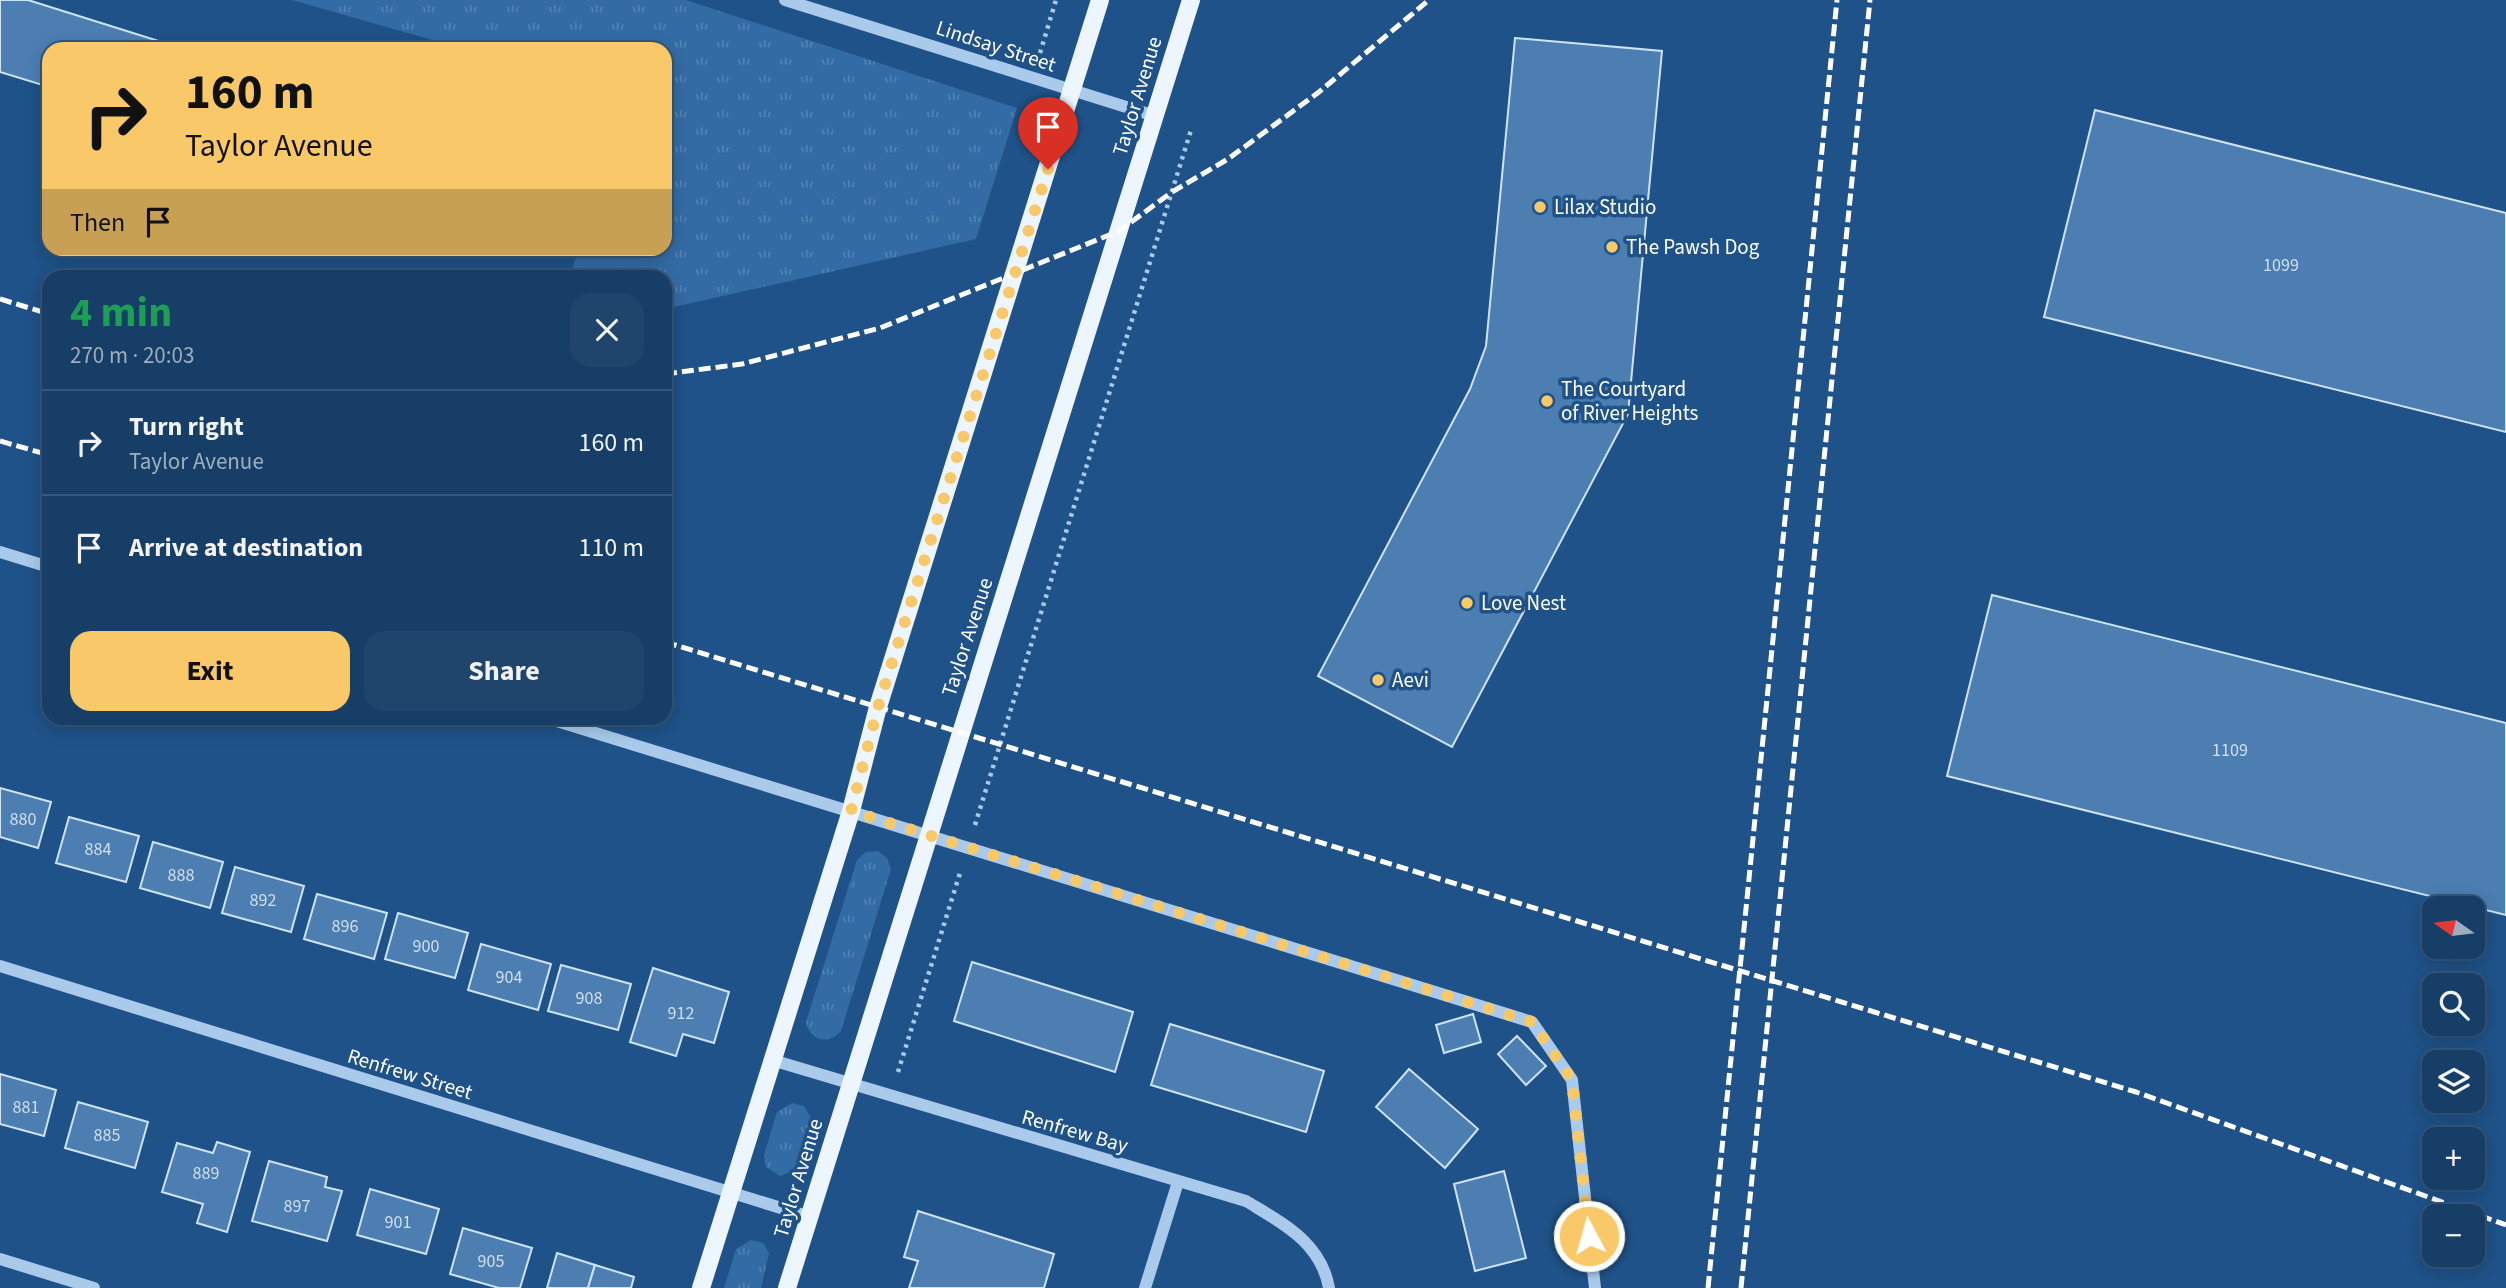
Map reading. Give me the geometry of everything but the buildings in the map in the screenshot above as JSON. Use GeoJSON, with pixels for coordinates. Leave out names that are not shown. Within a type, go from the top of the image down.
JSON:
{"type":"FeatureCollection","features":[{"type":"Feature","properties":{"kind":"main road"},"geometry":{"type":"LineString","coordinates":[[701,1288],[851,811],[878,707],[1074,91],[1100,0]]}},
{"type":"Feature","properties":{"kind":"main road","name":"Taylor Avenue"},"geometry":{"type":"LineString","coordinates":[[787,1288],[1191,0]]}},
{"type":"Feature","properties":{"kind":"street","name":"Lindsay Street"},"geometry":{"type":"LineString","coordinates":[[785,0],[1154,116]]}},
{"type":"Feature","properties":{"kind":"street"},"geometry":{"type":"LineString","coordinates":[[0,552],[42,564]]}},
{"type":"Feature","properties":{"kind":"street"},"geometry":{"type":"LineString","coordinates":[[570,725],[1532,1022],[1572,1080],[1595,1288]]}},
{"type":"Feature","properties":{"kind":"street","name":"Renfrew Street"},"geometry":{"type":"LineString","coordinates":[[0,966],[810,1217]]}},
{"type":"Feature","properties":{"kind":"street","name":"Renfrew Bay"},"geometry":{"type":"LineString","coordinates":[[772,1060],[1246,1201],[1300,1234],[1326,1272],[1329,1288]]}},
{"type":"Feature","properties":{"kind":"street"},"geometry":{"type":"LineString","coordinates":[[1145,1288],[1178,1182]]}},
{"type":"Feature","properties":{"kind":"street"},"geometry":{"type":"LineString","coordinates":[[0,1259],[94,1288]]}},
{"type":"Feature","properties":{"kind":"path"},"geometry":{"type":"LineString","coordinates":[[1033,77],[1056,0]]}},
{"type":"Feature","properties":{"kind":"path"},"geometry":{"type":"LineString","coordinates":[[890,1097],[1191,130]]}},
{"type":"Feature","properties":{"kind":"green space"},"geometry":{"type":"Polygon","coordinates":[[[292,0],[686,0],[1017,108],[976,239],[672,307],[672,270],[572,270],[576,256],[672,256],[672,42],[439,42],[292,0]]]}},
{"type":"Feature","properties":{"kind":"green space"},"geometry":{"type":"Polygon","coordinates":[[[878,851],[887,858],[891,869],[841,1031],[836,1036],[820,1039],[811,1033],[806,1022],[857,860],[866,852],[878,851]]]}},
{"type":"Feature","properties":{"kind":"green space"},"geometry":{"type":"Polygon","coordinates":[[[792,1103],[804,1106],[813,1121],[796,1170],[780,1176],[766,1167],[764,1155],[777,1112],[792,1103]]]}},
{"type":"Feature","properties":{"kind":"green space"},"geometry":{"type":"Polygon","coordinates":[[[751,1240],[763,1243],[769,1253],[761,1288],[724,1288],[736,1249],[751,1240]]]}},
{"type":"Feature","properties":{"kind":"railway"},"geometry":{"type":"LineString","coordinates":[[672,373],[742,364],[880,328],[1119,231],[1172,192],[1228,159],[1319,92],[1429,0]]}},
{"type":"Feature","properties":{"kind":"railway"},"geometry":{"type":"LineString","coordinates":[[1708,1288],[1837,0]]}},
{"type":"Feature","properties":{"kind":"railway"},"geometry":{"type":"LineString","coordinates":[[1741,1288],[1870,0]]}},
{"type":"Feature","properties":{"kind":"railway"},"geometry":{"type":"LineString","coordinates":[[0,299],[42,312]]}},
{"type":"Feature","properties":{"kind":"railway"},"geometry":{"type":"LineString","coordinates":[[0,441],[42,453]]}},
{"type":"Feature","properties":{"kind":"railway"},"geometry":{"type":"LineString","coordinates":[[672,644],[2136,1092],[2506,1225]]}},
{"type":"Feature","properties":{"kind":"place","name":"Lilax Studio"},"geometry":{"type":"Point","coordinates":[1540,207]}},
{"type":"Feature","properties":{"kind":"place","name":"The Pawsh Dog"},"geometry":{"type":"Point","coordinates":[1612,247]}},
{"type":"Feature","properties":{"kind":"place","name":"The Courtyard of River Heights"},"geometry":{"type":"Point","coordinates":[1547,401]}},
{"type":"Feature","properties":{"kind":"place","name":"Love Nest"},"geometry":{"type":"Point","coordinates":[1467,603]}},
{"type":"Feature","properties":{"kind":"place","name":"Aevi"},"geometry":{"type":"Point","coordinates":[1378,680]}},
{"type":"Feature","properties":{"kind":"route"},"geometry":{"type":"LineString","coordinates":[[1048,169],[878,707],[851,811],[1532,1022],[1572,1080],[1589,1236]]}}]}
